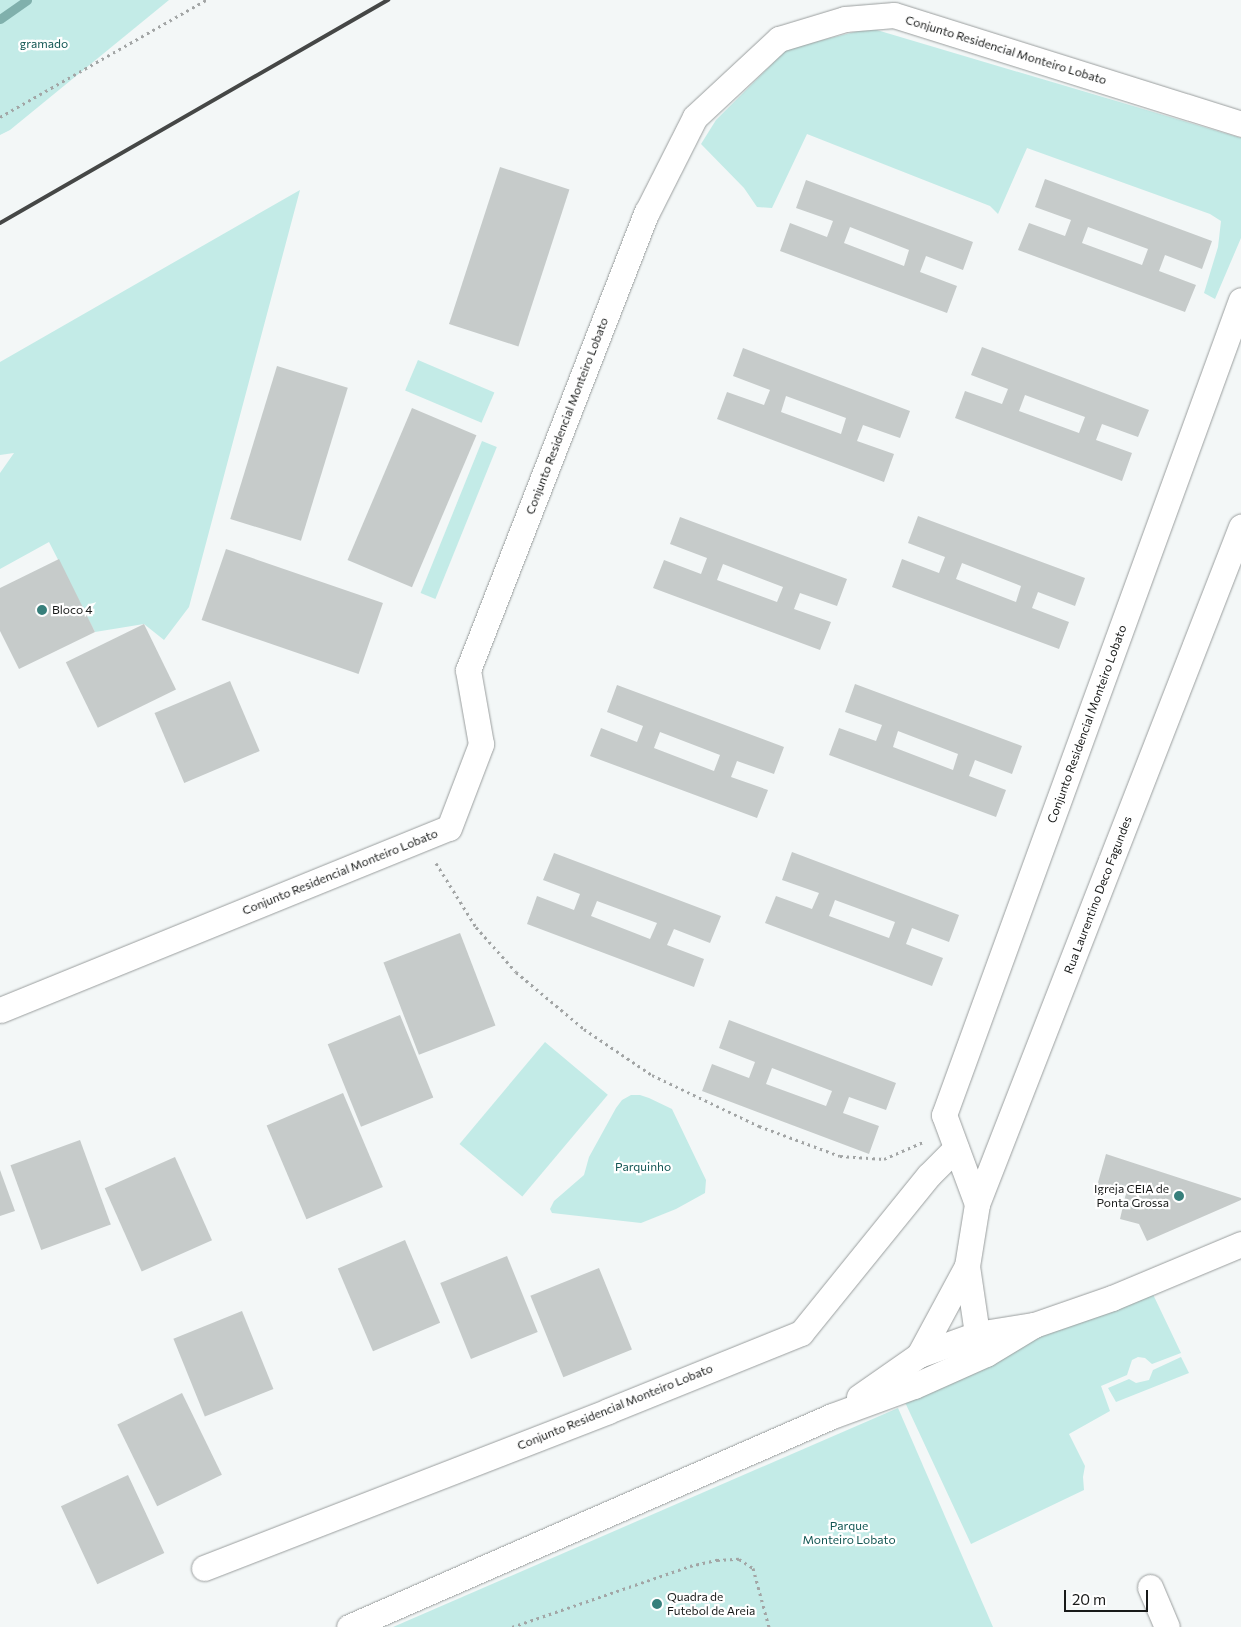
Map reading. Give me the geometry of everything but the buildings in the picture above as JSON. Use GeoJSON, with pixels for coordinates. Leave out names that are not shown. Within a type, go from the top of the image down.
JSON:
{"type":"FeatureCollection","features":[{"type":"Feature","properties":{"kind":"street","name":"Conjunto Residencial Monteiro Lobato"},"geometry":{"type":"LineString","coordinates":[[0,1010],[449,828],[481,744],[468,670],[647,212],[695,117],[780,39],[845,19],[894,15],[1241,124]]}},
{"type":"Feature","properties":{"kind":"street","name":"Conjunto Residencial Monteiro Lobato"},"geometry":{"type":"LineString","coordinates":[[977,1204],[944,1115],[1241,300]]}},
{"type":"Feature","properties":{"kind":"street","name":"Rua Laurentino Deco Fagundes"},"geometry":{"type":"LineString","coordinates":[[977,1334],[967,1266],[977,1204],[1241,527]]}},
{"type":"Feature","properties":{"kind":"street","name":"Conjunto Residencial Monteiro Lobato"},"geometry":{"type":"LineString","coordinates":[[204,1568],[608,1411],[801,1333],[929,1175],[953,1139]]}},
{"type":"Feature","properties":{"kind":"street"},"geometry":{"type":"LineString","coordinates":[[832,1416],[919,1355],[977,1334],[1034,1325],[1112,1298],[1241,1244]]}},
{"type":"Feature","properties":{"kind":"street","name":"Rua Laurentino Deco Fagundes"},"geometry":{"type":"LineString","coordinates":[[919,1355],[967,1266]]}},
{"type":"Feature","properties":{"kind":"street"},"geometry":{"type":"LineString","coordinates":[[349,1627],[832,1416],[914,1386],[986,1354],[1034,1325]]}},
{"type":"Feature","properties":{"kind":"street"},"geometry":{"type":"LineString","coordinates":[[914,1386],[959,1357],[977,1334]]}},
{"type":"Feature","properties":{"kind":"street"},"geometry":{"type":"LineString","coordinates":[[1150,1586],[1168,1627]]}},
{"type":"Feature","properties":{"kind":"path"},"geometry":{"type":"LineString","coordinates":[[0,118],[206,0]]}},
{"type":"Feature","properties":{"kind":"path"},"geometry":{"type":"LineString","coordinates":[[422,838],[476,928],[516,972],[584,1029],[652,1075],[759,1126],[840,1156],[884,1159],[953,1139]]}},
{"type":"Feature","properties":{"kind":"path"},"geometry":{"type":"LineString","coordinates":[[512,1627],[690,1566],[717,1560],[739,1559],[753,1568],[769,1627]]}},
{"type":"Feature","properties":{"kind":"green space","name":"gramado"},"geometry":{"type":"Polygon","coordinates":[[[0,0],[169,0],[10,130],[0,135],[0,0]]]}},
{"type":"Feature","properties":{"kind":"green space"},"geometry":{"type":"Polygon","coordinates":[[[870,28],[1241,138],[1241,238],[1215,299],[1204,293],[1218,247],[1221,221],[1210,214],[1027,148],[998,214],[990,206],[807,134],[772,208],[757,207],[744,188],[701,144],[716,120],[787,49],[870,28]]]}},
{"type":"Feature","properties":{"kind":"green space"},"geometry":{"type":"Polygon","coordinates":[[[300,190],[189,607],[164,640],[144,624],[95,632],[49,542],[0,569],[0,473],[14,453],[0,455],[0,362],[300,190]]]}},
{"type":"Feature","properties":{"kind":"green space"},"geometry":{"type":"Polygon","coordinates":[[[418,360],[494,392],[482,423],[405,390],[418,360]]]}},
{"type":"Feature","properties":{"kind":"green space"},"geometry":{"type":"Polygon","coordinates":[[[482,441],[497,447],[435,599],[421,593],[482,441]]]}},
{"type":"Feature","properties":{"kind":"green space"},"geometry":{"type":"Polygon","coordinates":[[[545,1042],[608,1095],[522,1197],[460,1144],[545,1042]]]}},
{"type":"Feature","properties":{"kind":"green space","name":"Parquinho"},"geometry":{"type":"Polygon","coordinates":[[[631,1095],[649,1098],[672,1109],[706,1180],[705,1193],[676,1209],[641,1223],[552,1213],[550,1209],[554,1201],[584,1175],[589,1157],[616,1108],[622,1100],[631,1095]]]}},
{"type":"Feature","properties":{"kind":"green space"},"geometry":{"type":"Polygon","coordinates":[[[1149,1286],[1181,1353],[1152,1364],[1145,1358],[1138,1357],[1132,1360],[1127,1375],[1101,1386],[1110,1411],[1069,1434],[1085,1466],[1083,1477],[1084,1490],[971,1544],[903,1398],[1149,1286]]]}},
{"type":"Feature","properties":{"kind":"green space"},"geometry":{"type":"Polygon","coordinates":[[[1181,1357],[1189,1373],[1116,1402],[1108,1388],[1129,1379],[1136,1383],[1149,1380],[1153,1370],[1181,1357]]]}},
{"type":"Feature","properties":{"kind":"green space","name":"Parque Monteiro Lobato"},"geometry":{"type":"Polygon","coordinates":[[[898,1408],[993,1627],[393,1627],[898,1408]]]}},
{"type":"Feature","properties":{"kind":"waterway"},"geometry":{"type":"LineString","coordinates":[[0,19],[27,0]]}},
{"type":"Feature","properties":{"kind":"railway"},"geometry":{"type":"LineString","coordinates":[[0,223],[388,0]]}},
{"type":"Feature","properties":{"kind":"place","name":"Bloco 4"},"geometry":{"type":"Point","coordinates":[42,610]}},
{"type":"Feature","properties":{"kind":"place","name":"Igreja CEIA de Ponta Grossa"},"geometry":{"type":"Point","coordinates":[1179,1196]}},
{"type":"Feature","properties":{"kind":"place","name":"Quadra de Futebol de Areia"},"geometry":{"type":"Point","coordinates":[657,1604]}}]}
